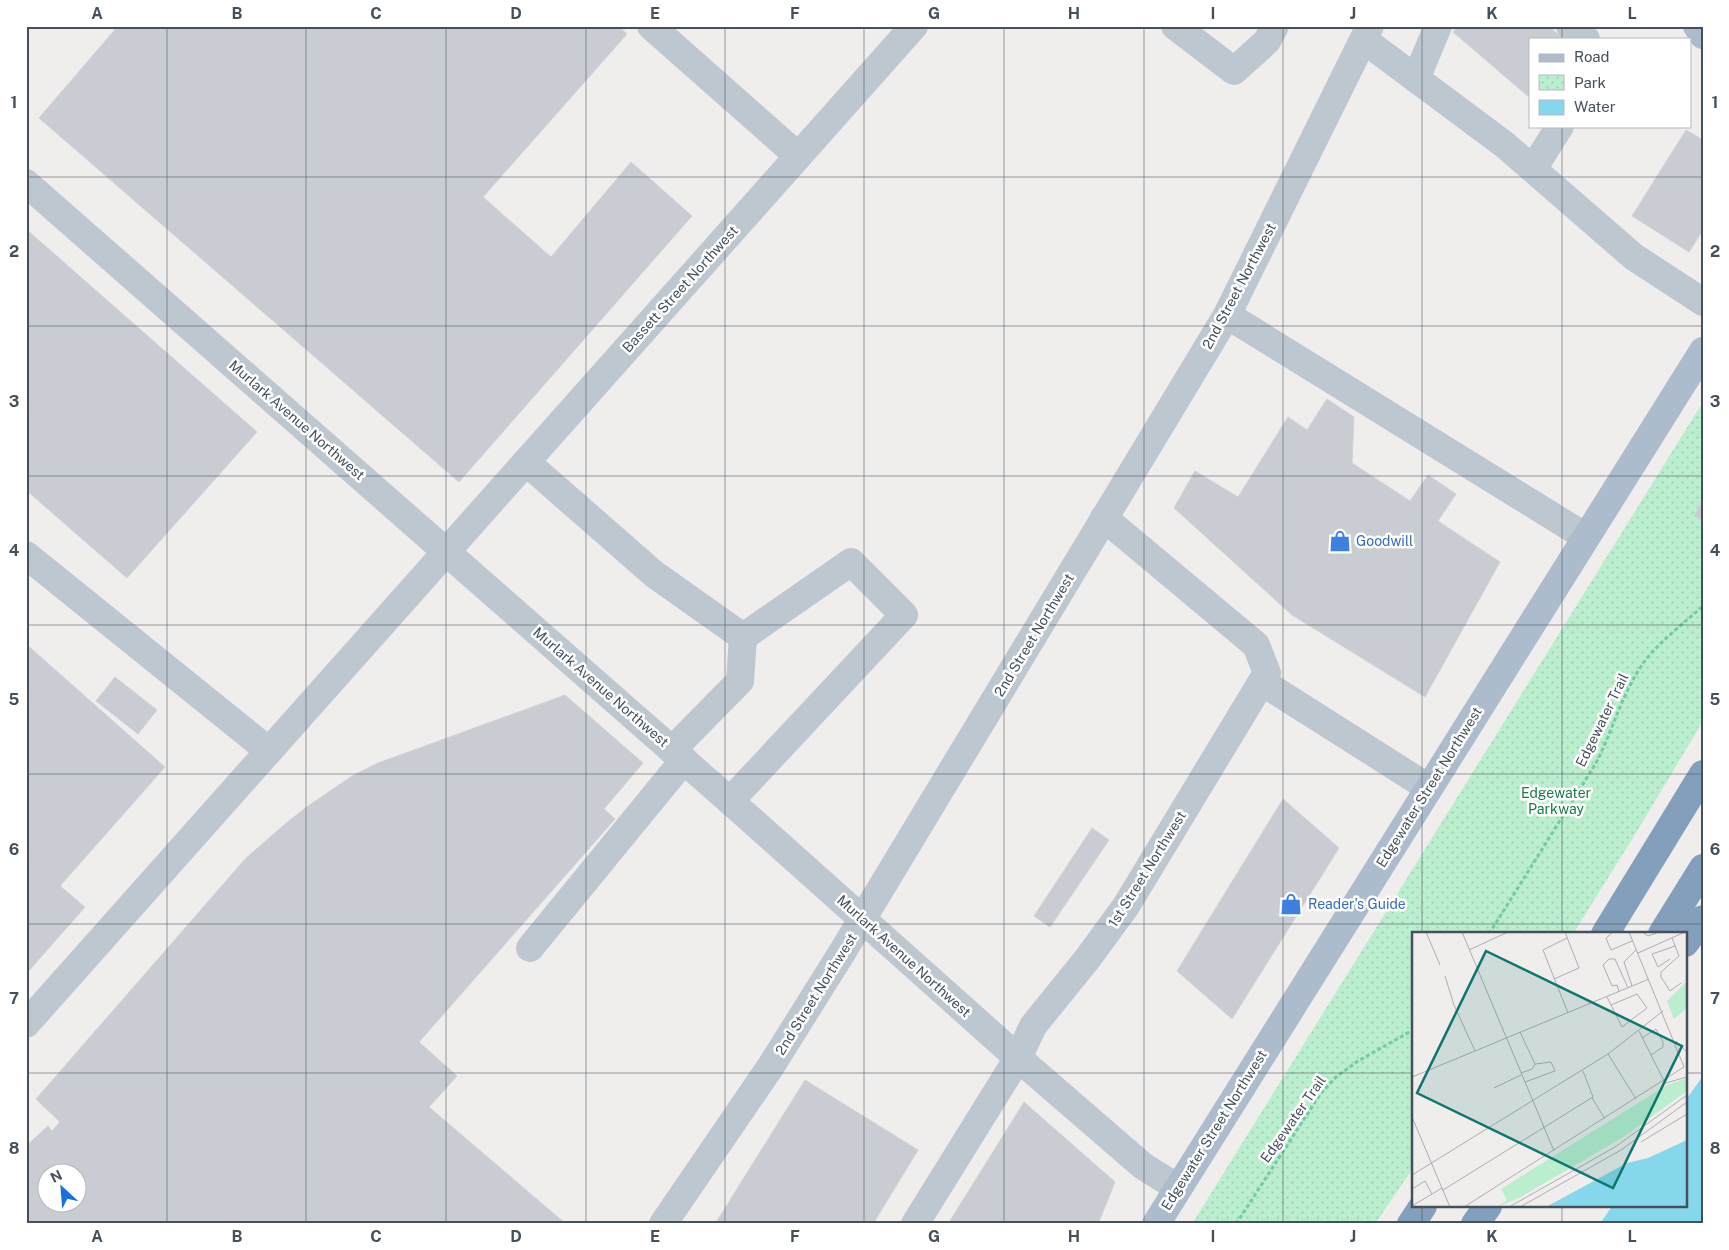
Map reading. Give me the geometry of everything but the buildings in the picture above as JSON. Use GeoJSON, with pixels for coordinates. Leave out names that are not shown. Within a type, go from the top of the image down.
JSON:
{"type":"FeatureCollection","features":[{"type":"Feature","properties":{"kind":"highway"},"geometry":{"type":"LineString","coordinates":[[1606,932],[1703,774]]}},
{"type":"Feature","properties":{"kind":"highway"},"geometry":{"type":"LineString","coordinates":[[1663,932],[1703,868]]}},
{"type":"Feature","properties":{"kind":"highway"},"geometry":{"type":"LineString","coordinates":[[1686,942],[1703,919]]}},
{"type":"Feature","properties":{"kind":"highway"},"geometry":{"type":"LineString","coordinates":[[1411,1224],[1422,1208]]}},
{"type":"Feature","properties":{"kind":"highway"},"geometry":{"type":"LineString","coordinates":[[1475,1224],[1487,1208]]}},
{"type":"Feature","properties":{"kind":"main road"},"geometry":{"type":"LineString","coordinates":[[1697,26],[1703,35]]}},
{"type":"Feature","properties":{"kind":"main road","name":"Edgewater Street Northwest"},"geometry":{"type":"LineString","coordinates":[[1156,1224],[1703,351]]}},
{"type":"Feature","properties":{"kind":"street"},"geometry":{"type":"LineString","coordinates":[[651,26],[798,156]]}},
{"type":"Feature","properties":{"kind":"street","name":"Bassett Street Northwest"},"geometry":{"type":"LineString","coordinates":[[26,1024],[914,26]]}},
{"type":"Feature","properties":{"kind":"street"},"geometry":{"type":"LineString","coordinates":[[1175,26],[1234,71],[1267,41],[1275,26]]}},
{"type":"Feature","properties":{"kind":"street"},"geometry":{"type":"LineString","coordinates":[[1416,79],[1438,26]]}},
{"type":"Feature","properties":{"kind":"street"},"geometry":{"type":"LineString","coordinates":[[1570,26],[1585,38]]}},
{"type":"Feature","properties":{"kind":"street"},"geometry":{"type":"LineString","coordinates":[[1367,33],[1416,79],[1505,145],[1634,258],[1703,302]]}},
{"type":"Feature","properties":{"kind":"street","name":"2nd Street Northwest"},"geometry":{"type":"LineString","coordinates":[[663,1224],[771,1066],[863,918],[1227,315],[1367,33]]}},
{"type":"Feature","properties":{"kind":"street"},"geometry":{"type":"LineString","coordinates":[[1532,169],[1559,128]]}},
{"type":"Feature","properties":{"kind":"street","name":"Murlark Avenue Northwest"},"geometry":{"type":"LineString","coordinates":[[26,183],[863,918],[1018,1058],[1143,1166],[1178,1188]]}},
{"type":"Feature","properties":{"kind":"street"},"geometry":{"type":"LineString","coordinates":[[1227,315],[1586,537]]}},
{"type":"Feature","properties":{"kind":"street"},"geometry":{"type":"LineString","coordinates":[[526,462],[654,574],[743,637]]}},
{"type":"Feature","properties":{"kind":"street"},"geometry":{"type":"LineString","coordinates":[[1104,518],[1256,645],[1265,678],[1429,788]]}},
{"type":"Feature","properties":{"kind":"street"},"geometry":{"type":"LineString","coordinates":[[26,555],[269,751]]}},
{"type":"Feature","properties":{"kind":"street"},"geometry":{"type":"LineString","coordinates":[[730,801],[904,615],[851,562],[743,637]]}},
{"type":"Feature","properties":{"kind":"street"},"geometry":{"type":"LineString","coordinates":[[530,948],[678,755],[740,681],[743,637]]}},
{"type":"Feature","properties":{"kind":"street","name":"1st Street Northwest"},"geometry":{"type":"LineString","coordinates":[[915,1224],[1018,1058],[1033,1026],[1088,958],[1126,906],[1265,678]]}},
{"type":"Feature","properties":{"kind":"path","name":"Edgewater Trail"},"geometry":{"type":"LineString","coordinates":[[1490,932],[1596,763],[1608,739],[1624,696],[1643,664],[1651,653],[1703,606]]}},
{"type":"Feature","properties":{"kind":"path","name":"Edgewater Trail"},"geometry":{"type":"LineString","coordinates":[[1236,1224],[1328,1085],[1358,1060],[1412,1031]]}},
{"type":"Feature","properties":{"kind":"green space","name":"Edgewater Parkway"},"geometry":{"type":"Polygon","coordinates":[[[1703,402],[1703,721],[1634,836],[1574,932],[1412,932],[1412,1169],[1375,1224],[1192,1224],[1703,402]]]}},
{"type":"Feature","properties":{"kind":"water"},"geometry":{"type":"Polygon","coordinates":[[[1703,1076],[1703,1224],[1600,1224],[1611,1208],[1686,1208],[1686,1100],[1703,1076]]]}},
{"type":"Feature","properties":{"kind":"place","name":"Goodwill"},"geometry":{"type":"Point","coordinates":[1340,541]}},
{"type":"Feature","properties":{"kind":"place","name":"Reader's Guide"},"geometry":{"type":"Point","coordinates":[1291,904]}}]}
